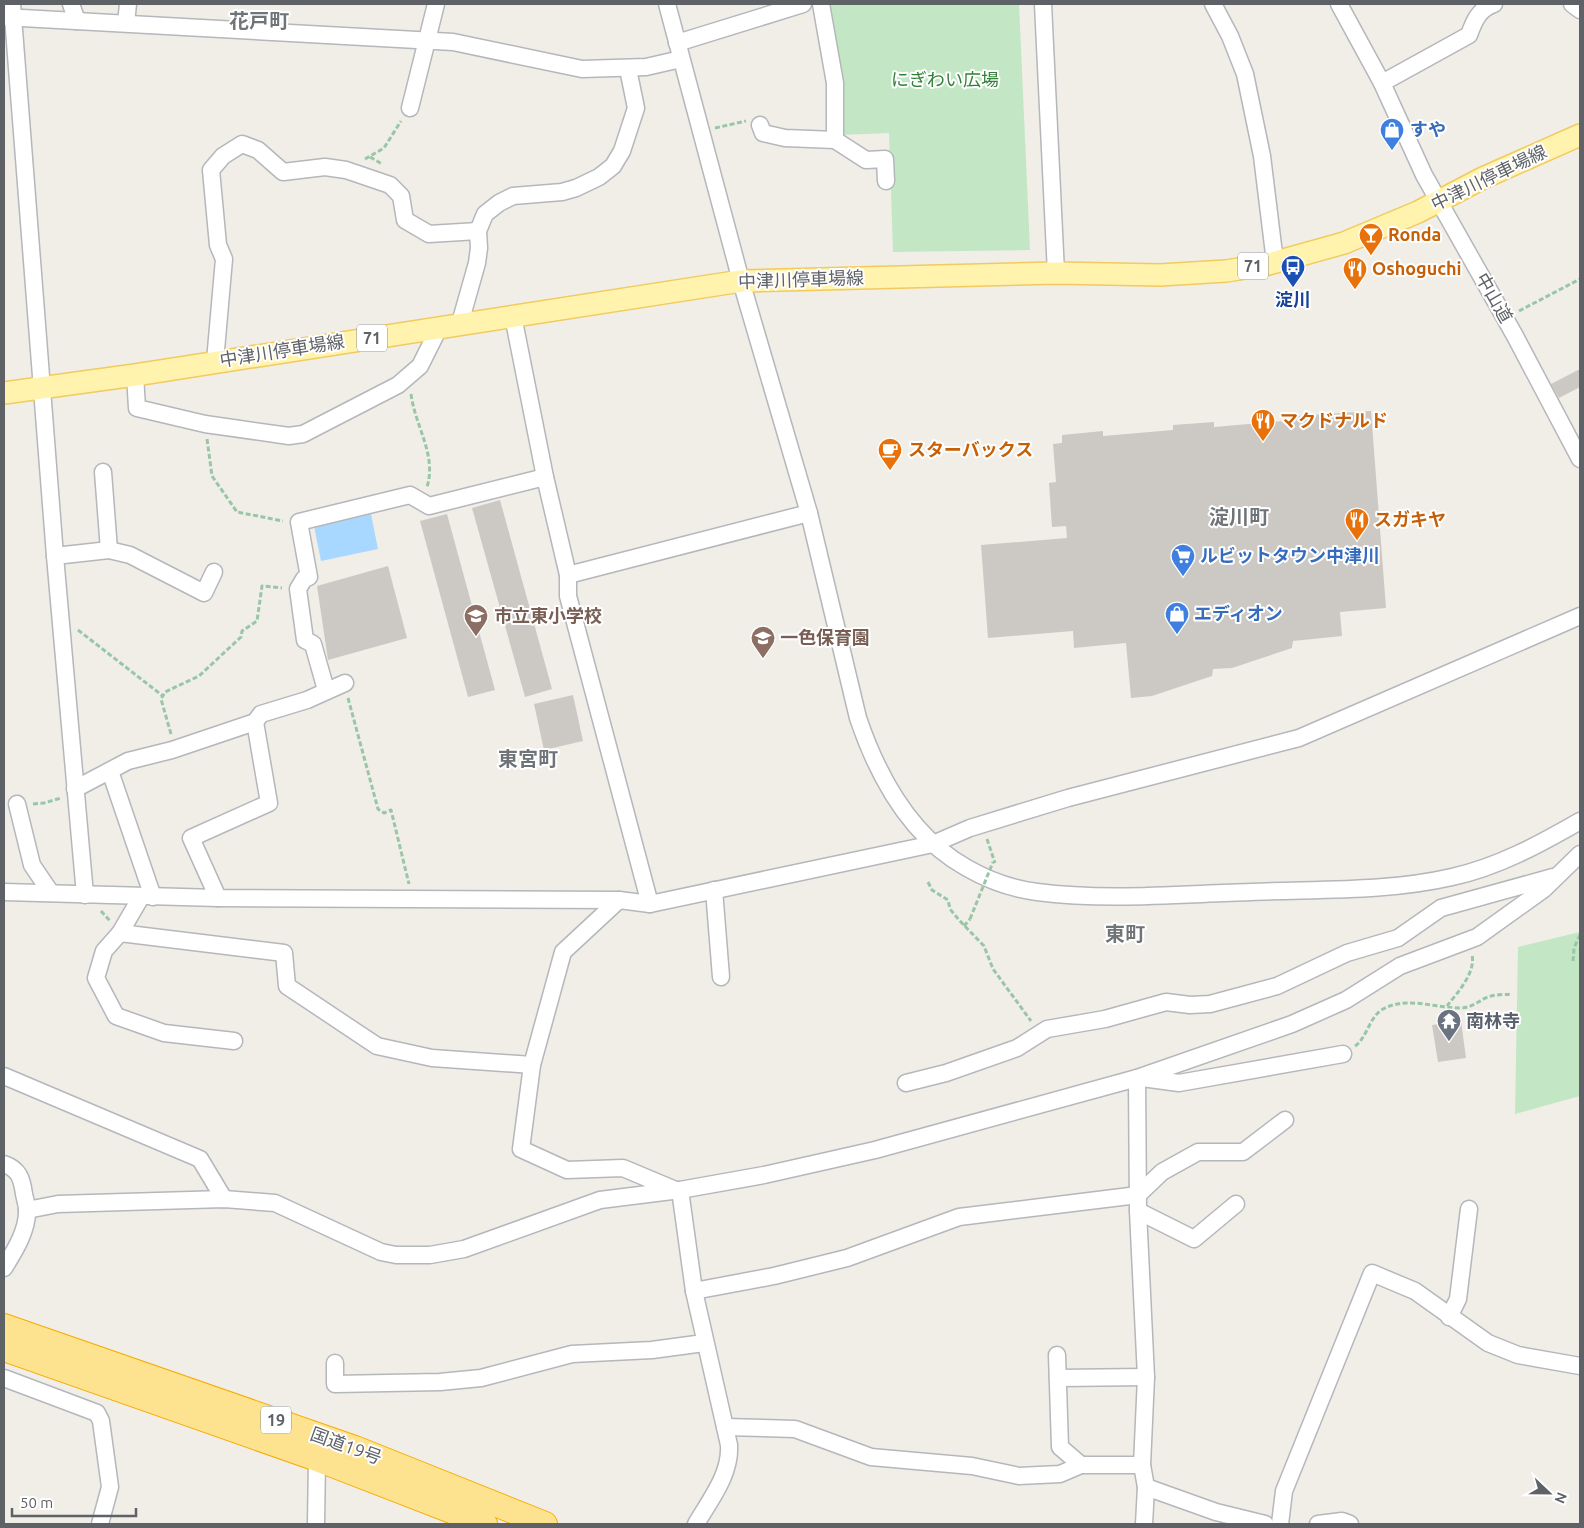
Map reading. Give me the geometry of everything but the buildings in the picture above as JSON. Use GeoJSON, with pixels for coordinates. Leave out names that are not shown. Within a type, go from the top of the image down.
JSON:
{"type":"FeatureCollection","features":[{"type":"Feature","properties":{"kind":"highway","name":"国道19号"},"geometry":{"type":"LineString","coordinates":[[4,1326],[355,1448],[544,1524]]}},
{"type":"Feature","properties":{"kind":"highway","name":"国道19号"},"geometry":{"type":"LineString","coordinates":[[4,1349],[317,1459],[485,1524]]}},
{"type":"Feature","properties":{"kind":"main road","name":"中津川停車場線"},"geometry":{"type":"LineString","coordinates":[[4,393],[135,375],[215,361],[741,281],[1056,273],[1160,275],[1226,271],[1275,262],[1344,243],[1580,135]]}},
{"type":"Feature","properties":{"kind":"street"},"geometry":{"type":"LineString","coordinates":[[72,4],[77,21]]}},
{"type":"Feature","properties":{"kind":"street"},"geometry":{"type":"LineString","coordinates":[[126,23],[128,4]]}},
{"type":"Feature","properties":{"kind":"street"},"geometry":{"type":"LineString","coordinates":[[410,108],[436,4]]}},
{"type":"Feature","properties":{"kind":"street"},"geometry":{"type":"LineString","coordinates":[[667,4],[741,281],[808,513],[858,718],[867,744],[903,810],[933,844],[968,869],[995,882],[1036,892],[1093,896],[1328,889],[1414,884],[1453,877],[1489,866],[1527,849],[1580,821]]}},
{"type":"Feature","properties":{"kind":"street"},"geometry":{"type":"LineString","coordinates":[[677,43],[803,4]]}},
{"type":"Feature","properties":{"kind":"street"},"geometry":{"type":"LineString","coordinates":[[821,4],[835,83],[835,140]]}},
{"type":"Feature","properties":{"kind":"street"},"geometry":{"type":"LineString","coordinates":[[1213,4],[1230,36],[1245,74],[1262,156],[1275,262]]}},
{"type":"Feature","properties":{"kind":"street","name":"中山道"},"geometry":{"type":"LineString","coordinates":[[1339,4],[1382,82],[1424,175],[1505,318],[1580,459]]}},
{"type":"Feature","properties":{"kind":"street"},"geometry":{"type":"LineString","coordinates":[[1382,82],[1469,35],[1473,22],[1484,7],[1494,4]]}},
{"type":"Feature","properties":{"kind":"street"},"geometry":{"type":"LineString","coordinates":[[1572,4],[1580,10]]}},
{"type":"Feature","properties":{"kind":"street"},"geometry":{"type":"LineString","coordinates":[[1042,6],[1056,273]]}},
{"type":"Feature","properties":{"kind":"street"},"geometry":{"type":"LineString","coordinates":[[85,894],[10,13],[77,21],[453,42],[582,69],[628,69],[681,59]]}},
{"type":"Feature","properties":{"kind":"street"},"geometry":{"type":"LineString","coordinates":[[460,323],[477,263],[479,248],[478,231],[485,214],[499,203],[513,196],[562,192],[576,188],[599,177],[613,166],[622,151],[636,108],[628,69]]}},
{"type":"Feature","properties":{"kind":"street"},"geometry":{"type":"LineString","coordinates":[[760,124],[763,133],[784,138],[835,140],[866,160],[885,159],[886,181]]}},
{"type":"Feature","properties":{"kind":"street"},"geometry":{"type":"LineString","coordinates":[[215,361],[224,259],[218,245],[211,170],[223,156],[242,144],[258,150],[283,172],[325,166],[346,170],[390,185],[402,196],[405,220],[429,234],[478,231]]}},
{"type":"Feature","properties":{"kind":"street"},"geometry":{"type":"LineString","coordinates":[[513,316],[545,477],[568,575],[568,596],[650,904]]}},
{"type":"Feature","properties":{"kind":"street"},"geometry":{"type":"LineString","coordinates":[[135,375],[137,408],[205,424],[289,436],[303,434],[398,385],[420,366],[439,328]]}},
{"type":"Feature","properties":{"kind":"street"},"geometry":{"type":"LineString","coordinates":[[103,472],[109,550]]}},
{"type":"Feature","properties":{"kind":"street"},"geometry":{"type":"LineString","coordinates":[[326,690],[313,644],[305,640],[298,590],[304,578],[309,577],[299,522],[410,495],[429,506],[545,477]]}},
{"type":"Feature","properties":{"kind":"street"},"geometry":{"type":"LineString","coordinates":[[568,575],[808,513]]}},
{"type":"Feature","properties":{"kind":"street"},"geometry":{"type":"LineString","coordinates":[[55,556],[109,550],[130,555],[204,593],[214,572]]}},
{"type":"Feature","properties":{"kind":"street"},"geometry":{"type":"LineString","coordinates":[[4,892],[218,898],[619,900],[650,904],[933,844],[970,828],[1068,798],[1299,738],[1580,616]]}},
{"type":"Feature","properties":{"kind":"street"},"geometry":{"type":"LineString","coordinates":[[76,792],[128,761],[172,750],[254,722],[261,714],[308,700],[326,690],[345,683]]}},
{"type":"Feature","properties":{"kind":"street"},"geometry":{"type":"LineString","coordinates":[[218,898],[191,838],[269,803],[254,722]]}},
{"type":"Feature","properties":{"kind":"street"},"geometry":{"type":"LineString","coordinates":[[110,771],[147,897]]}},
{"type":"Feature","properties":{"kind":"street"},"geometry":{"type":"LineString","coordinates":[[17,804],[32,865],[51,893]]}},
{"type":"Feature","properties":{"kind":"street"},"geometry":{"type":"LineString","coordinates":[[27,1210],[58,1204],[224,1199],[275,1204],[380,1252],[415,1256],[464,1249],[600,1200],[676,1190],[764,1175],[875,1150],[1137,1078],[1292,1024],[1346,1000],[1400,966],[1469,940],[1515,912],[1580,854]]}},
{"type":"Feature","properties":{"kind":"street"},"geometry":{"type":"LineString","coordinates":[[906,1083],[946,1073],[1017,1048],[1039,1032],[1047,1029],[1105,1019],[1166,1002],[1190,1005],[1210,1004],[1277,986],[1346,953],[1398,938],[1441,908],[1557,876]]}},
{"type":"Feature","properties":{"kind":"street"},"geometry":{"type":"LineString","coordinates":[[714,890],[721,977]]}},
{"type":"Feature","properties":{"kind":"street"},"geometry":{"type":"LineString","coordinates":[[147,897],[104,951],[96,978],[116,1016],[164,1033],[234,1041]]}},
{"type":"Feature","properties":{"kind":"street"},"geometry":{"type":"LineString","coordinates":[[619,900],[563,952],[532,1065],[521,1149],[567,1170],[623,1168],[676,1190]]}},
{"type":"Feature","properties":{"kind":"street"},"geometry":{"type":"LineString","coordinates":[[120,932],[284,953],[287,986],[377,1046],[432,1058],[532,1065]]}},
{"type":"Feature","properties":{"kind":"street"},"geometry":{"type":"LineString","coordinates":[[1137,1078],[1179,1083],[1303,1063],[1343,1054]]}},
{"type":"Feature","properties":{"kind":"street"},"geometry":{"type":"LineString","coordinates":[[4,1076],[200,1159],[224,1199]]}},
{"type":"Feature","properties":{"kind":"street"},"geometry":{"type":"LineString","coordinates":[[1137,1078],[1138,1203],[1146,1377],[1142,1465],[1146,1487],[1144,1524]]}},
{"type":"Feature","properties":{"kind":"street"},"geometry":{"type":"LineString","coordinates":[[1138,1203],[1162,1172],[1198,1152],[1242,1152],[1285,1120]]}},
{"type":"Feature","properties":{"kind":"street"},"geometry":{"type":"LineString","coordinates":[[4,1164],[19,1174],[23,1184],[27,1210],[26,1224],[18,1244],[4,1268]]}},
{"type":"Feature","properties":{"kind":"street"},"geometry":{"type":"LineString","coordinates":[[676,1190],[704,1343],[725,1427],[730,1460],[718,1486],[696,1524]]}},
{"type":"Feature","properties":{"kind":"street"},"geometry":{"type":"LineString","coordinates":[[694,1291],[774,1276],[848,1258],[959,1217],[1138,1203],[1194,1239],[1236,1204]]}},
{"type":"Feature","properties":{"kind":"street"},"geometry":{"type":"LineString","coordinates":[[1449,1317],[1458,1299],[1469,1209]]}},
{"type":"Feature","properties":{"kind":"street"},"geometry":{"type":"LineString","coordinates":[[1280,1524],[1284,1491],[1372,1274],[1415,1291],[1488,1343],[1518,1355],[1580,1366]]}},
{"type":"Feature","properties":{"kind":"street"},"geometry":{"type":"LineString","coordinates":[[335,1363],[335,1384],[440,1382],[481,1378],[572,1354],[652,1350],[704,1343]]}},
{"type":"Feature","properties":{"kind":"street"},"geometry":{"type":"LineString","coordinates":[[1057,1355],[1060,1447],[1081,1465]]}},
{"type":"Feature","properties":{"kind":"street"},"geometry":{"type":"LineString","coordinates":[[1058,1378],[1146,1377]]}},
{"type":"Feature","properties":{"kind":"street"},"geometry":{"type":"LineString","coordinates":[[4,1378],[97,1413],[101,1421],[110,1488],[100,1524]]}},
{"type":"Feature","properties":{"kind":"street"},"geometry":{"type":"LineString","coordinates":[[725,1427],[795,1429],[871,1457],[927,1460],[972,1466],[1020,1476],[1060,1474],[1081,1465],[1142,1465]]}},
{"type":"Feature","properties":{"kind":"street"},"geometry":{"type":"LineString","coordinates":[[316,1524],[317,1459]]}},
{"type":"Feature","properties":{"kind":"street"},"geometry":{"type":"LineString","coordinates":[[1146,1487],[1216,1512],[1265,1524]]}},
{"type":"Feature","properties":{"kind":"street"},"geometry":{"type":"LineString","coordinates":[[1318,1524],[1342,1521],[1350,1524]]}},
{"type":"Feature","properties":{"kind":"path"},"geometry":{"type":"LineString","coordinates":[[346,170],[384,148],[410,108]]}},
{"type":"Feature","properties":{"kind":"path"},"geometry":{"type":"LineString","coordinates":[[700,132],[757,119],[760,124]]}},
{"type":"Feature","properties":{"kind":"path"},"geometry":{"type":"LineString","coordinates":[[1505,318],[1580,279]]}},
{"type":"Feature","properties":{"kind":"path"},"geometry":{"type":"LineString","coordinates":[[408,376],[413,411],[430,461],[431,474],[427,488],[429,506]]}},
{"type":"Feature","properties":{"kind":"path"},"geometry":{"type":"LineString","coordinates":[[205,424],[212,476],[237,512],[278,521],[299,522]]}},
{"type":"Feature","properties":{"kind":"path"},"geometry":{"type":"LineString","coordinates":[[172,750],[169,723],[160,699],[165,692],[199,676],[241,637],[242,631],[257,621],[262,586],[298,590]]}},
{"type":"Feature","properties":{"kind":"path"},"geometry":{"type":"LineString","coordinates":[[60,617],[163,696]]}},
{"type":"Feature","properties":{"kind":"path"},"geometry":{"type":"LineString","coordinates":[[345,683],[378,810],[384,813],[391,810],[413,899]]}},
{"type":"Feature","properties":{"kind":"path"},"geometry":{"type":"LineString","coordinates":[[17,804],[44,804],[76,792]]}},
{"type":"Feature","properties":{"kind":"path"},"geometry":{"type":"LineString","coordinates":[[964,926],[970,919],[993,862],[985,833]]}},
{"type":"Feature","properties":{"kind":"path"},"geometry":{"type":"LineString","coordinates":[[928,882],[932,890],[948,900],[950,909],[984,946],[993,969],[1039,1032]]}},
{"type":"Feature","properties":{"kind":"path"},"geometry":{"type":"LineString","coordinates":[[1573,961],[1574,948],[1580,936]]}},
{"type":"Feature","properties":{"kind":"path"},"geometry":{"type":"LineString","coordinates":[[1446,1007],[1466,980],[1474,962],[1469,940]]}},
{"type":"Feature","properties":{"kind":"path"},"geometry":{"type":"LineString","coordinates":[[1343,1054],[1359,1044],[1369,1024],[1382,1010],[1400,1004],[1429,1003],[1461,1008],[1474,1005],[1489,996],[1511,994]]}},
{"type":"Feature","properties":{"kind":"green space","name":"にぎわい広場"},"geometry":{"type":"Polygon","coordinates":[[[1019,4],[1030,250],[893,252],[889,133],[840,135],[826,5],[1019,4]]]}},
{"type":"Feature","properties":{"kind":"green space"},"geometry":{"type":"Polygon","coordinates":[[[1580,932],[1580,1096],[1515,1114],[1518,947],[1580,932]]]}},
{"type":"Feature","properties":{"kind":"water"},"geometry":{"type":"Polygon","coordinates":[[[371,514],[378,549],[321,561],[314,526],[371,514]]]}},
{"type":"Feature","properties":{"kind":"place","name":"すや"},"geometry":{"type":"Point","coordinates":[1392,151]}},
{"type":"Feature","properties":{"kind":"place","name":"Ronda"},"geometry":{"type":"Point","coordinates":[1371,256]}},
{"type":"Feature","properties":{"kind":"place","name":"淀川"},"geometry":{"type":"Point","coordinates":[1293,288]}},
{"type":"Feature","properties":{"kind":"place","name":"Oshoguchi"},"geometry":{"type":"Point","coordinates":[1355,290]}},
{"type":"Feature","properties":{"kind":"place","name":"マクドナルド"},"geometry":{"type":"Point","coordinates":[1263,442]}},
{"type":"Feature","properties":{"kind":"place","name":"スターバックス"},"geometry":{"type":"Point","coordinates":[890,471]}},
{"type":"Feature","properties":{"kind":"place","name":"スガキヤ"},"geometry":{"type":"Point","coordinates":[1357,541]}},
{"type":"Feature","properties":{"kind":"place","name":"ルビットタウン中津川"},"geometry":{"type":"Point","coordinates":[1183,577]}},
{"type":"Feature","properties":{"kind":"place","name":"エディオン"},"geometry":{"type":"Point","coordinates":[1177,635]}},
{"type":"Feature","properties":{"kind":"place","name":"市立東小学校"},"geometry":{"type":"Point","coordinates":[476,637]}},
{"type":"Feature","properties":{"kind":"place","name":"一色保育園"},"geometry":{"type":"Point","coordinates":[763,659]}},
{"type":"Feature","properties":{"kind":"place","name":"南林寺"},"geometry":{"type":"Point","coordinates":[1449,1042]}},
{"type":"Feature","properties":{"kind":"district","name":"花戸町"},"geometry":{"type":"Point","coordinates":[259,21]}},
{"type":"Feature","properties":{"kind":"district","name":"淀川町"},"geometry":{"type":"Point","coordinates":[1239,517]}},
{"type":"Feature","properties":{"kind":"district","name":"東宮町"},"geometry":{"type":"Point","coordinates":[528,759]}},
{"type":"Feature","properties":{"kind":"district","name":"東町"},"geometry":{"type":"Point","coordinates":[1125,934]}}]}
